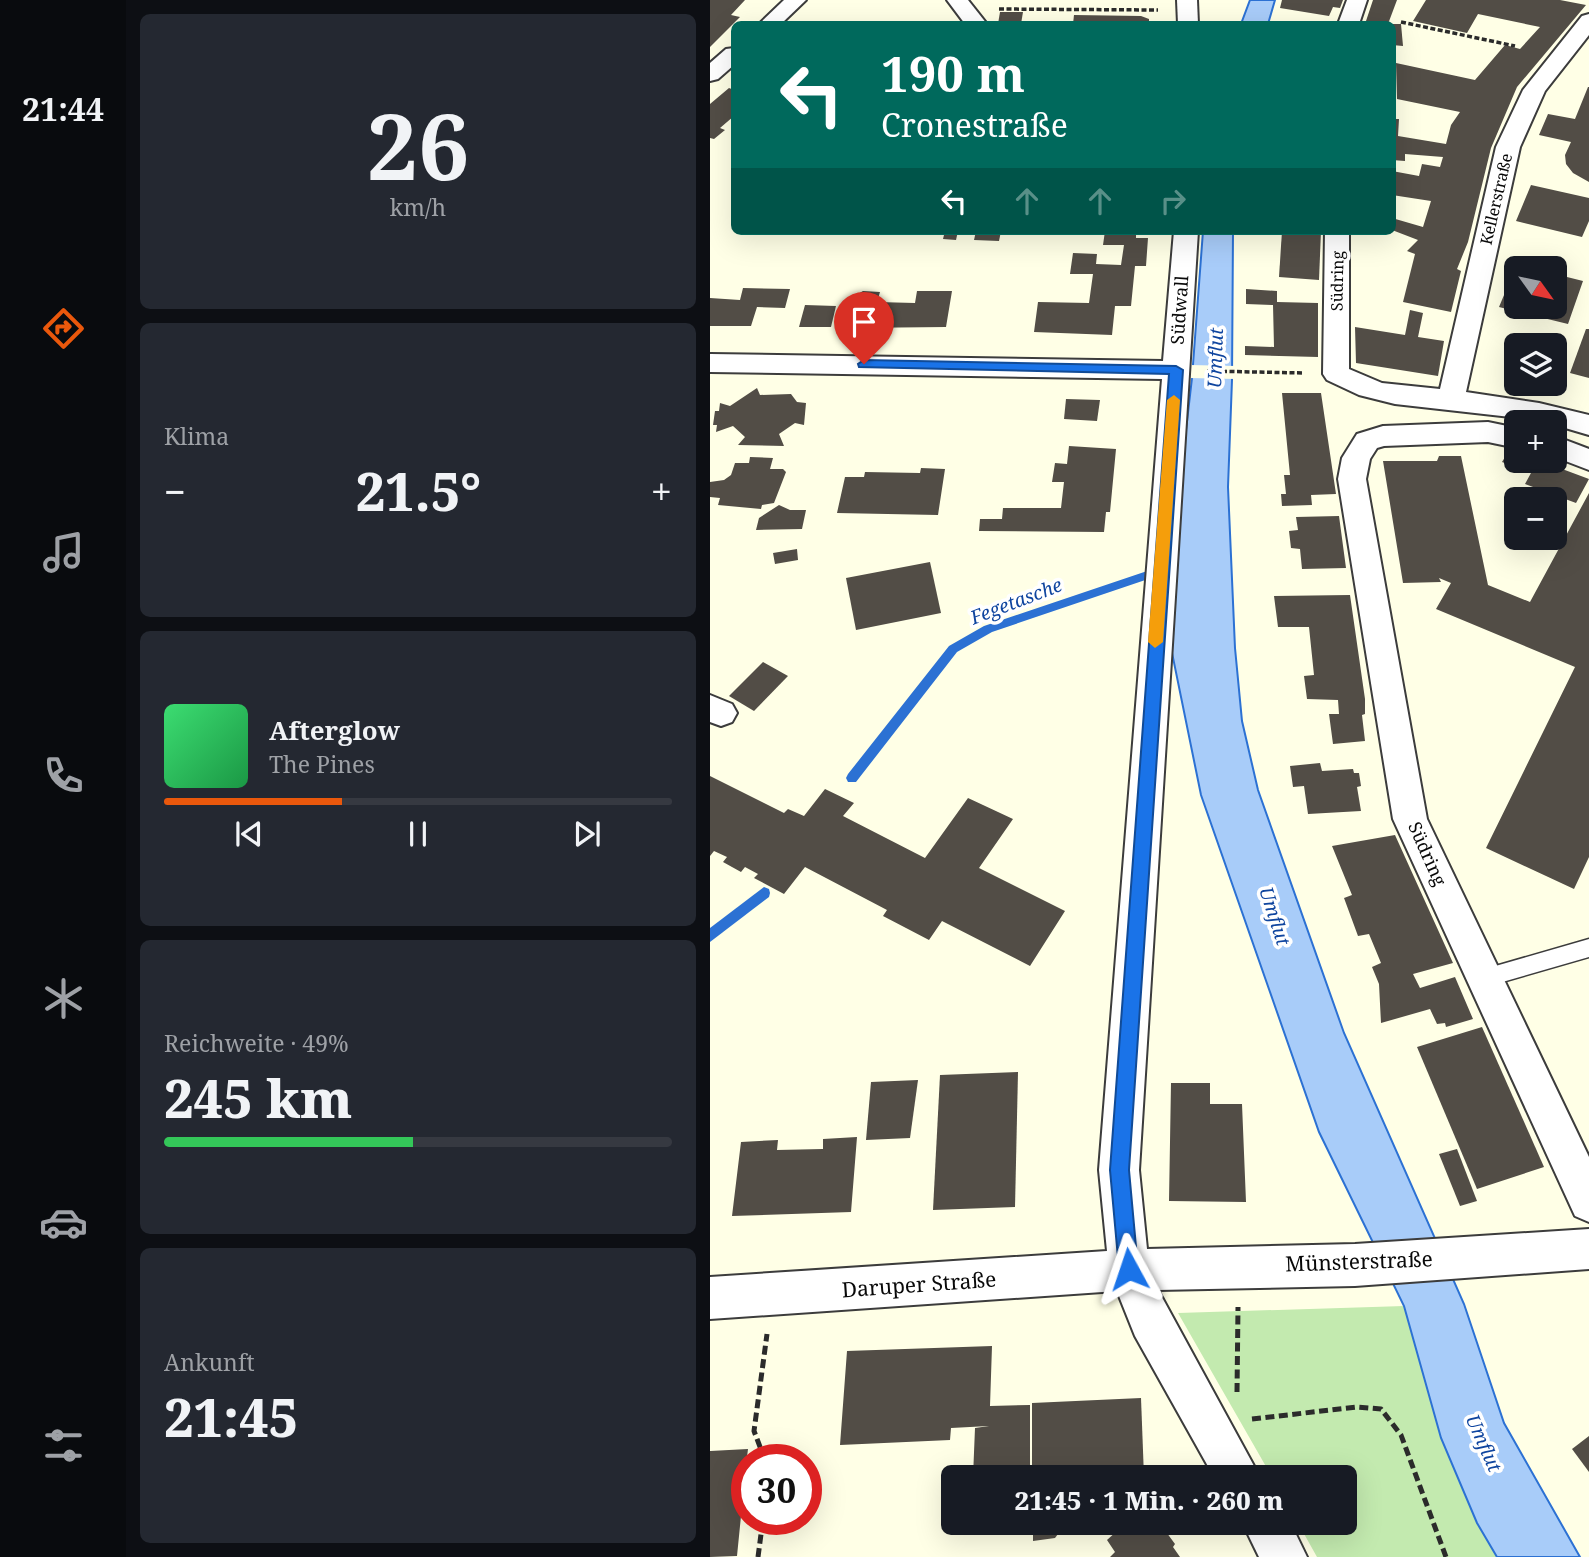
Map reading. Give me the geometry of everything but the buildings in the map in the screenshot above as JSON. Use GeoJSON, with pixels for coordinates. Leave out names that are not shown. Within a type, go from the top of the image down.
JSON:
{"type":"FeatureCollection","features":[{"type":"Feature","properties":{"kind":"street"},"geometry":{"type":"LineString","coordinates":[[772,21],[796,0]]}},
{"type":"Feature","properties":{"kind":"street"},"geometry":{"type":"LineString","coordinates":[[1350,21],[1357,0]]}},
{"type":"Feature","properties":{"kind":"street","name":"Kellerstraße"},"geometry":{"type":"LineString","coordinates":[[1451,399],[1508,147],[1534,90],[1588,20]]}},
{"type":"Feature","properties":{"kind":"street"},"geometry":{"type":"LineString","coordinates":[[710,74],[731,56]]}},
{"type":"Feature","properties":{"kind":"street","name":"Südwall"},"geometry":{"type":"LineString","coordinates":[[1186,235],[1188,370],[1119,1170],[1129,1269],[1150,1321],[1227,1426],[1235,1465]]}},
{"type":"Feature","properties":{"kind":"street","name":"Südring"},"geometry":{"type":"LineString","coordinates":[[1336,374],[1337,235]]}},
{"type":"Feature","properties":{"kind":"street"},"geometry":{"type":"LineString","coordinates":[[710,363],[1188,370]]}},
{"type":"Feature","properties":{"kind":"street"},"geometry":{"type":"LineString","coordinates":[[1336,374],[1368,391],[1407,398],[1451,399],[1531,410],[1588,425]]}},
{"type":"Feature","properties":{"kind":"street","name":"Südring"},"geometry":{"type":"LineString","coordinates":[[1504,435],[1488,432],[1383,436],[1367,441],[1356,458],[1352,479],[1411,819],[1588,1202]]}},
{"type":"Feature","properties":{"kind":"street"},"geometry":{"type":"LineString","coordinates":[[1567,451],[1588,460]]}},
{"type":"Feature","properties":{"kind":"street","name":"Münsterstraße"},"geometry":{"type":"LineString","coordinates":[[1129,1269],[1355,1265],[1588,1250]]}},
{"type":"Feature","properties":{"kind":"street","name":"Daruper Straße"},"geometry":{"type":"LineString","coordinates":[[710,1298],[1129,1269]]}},
{"type":"Feature","properties":{"kind":"street"},"geometry":{"type":"LineString","coordinates":[[1271,1535],[1284,1557]]}},
{"type":"Feature","properties":{"kind":"lane"},"geometry":{"type":"LineString","coordinates":[[1485,978],[1588,948]]}},
{"type":"Feature","properties":{"kind":"path"},"geometry":{"type":"LineString","coordinates":[[965,11],[1187,11]]}},
{"type":"Feature","properties":{"kind":"path"},"geometry":{"type":"LineString","coordinates":[[1401,22],[1515,46]]}},
{"type":"Feature","properties":{"kind":"path"},"geometry":{"type":"LineString","coordinates":[[1188,370],[1336,374]]}},
{"type":"Feature","properties":{"kind":"path"},"geometry":{"type":"LineString","coordinates":[[1238,1266],[1237,1400],[1227,1426],[1357,1407],[1381,1409],[1401,1435],[1446,1557]]}},
{"type":"Feature","properties":{"kind":"path"},"geometry":{"type":"LineString","coordinates":[[759,1444],[754,1431],[772,1294]]}},
{"type":"Feature","properties":{"kind":"path"},"geometry":{"type":"LineString","coordinates":[[758,1557],[761,1535]]}},
{"type":"Feature","properties":{"kind":"green space"},"geometry":{"type":"Polygon","coordinates":[[[1404,1306],[1442,1434],[1466,1497],[1497,1557],[1317,1557],[1305,1535],[1357,1535],[1357,1465],[1265,1465],[1178,1313],[1404,1306]]]}},
{"type":"Feature","properties":{"kind":"water"},"geometry":{"type":"Polygon","coordinates":[[[1250,0],[1275,0],[1269,21],[1242,21],[1250,0]]]}},
{"type":"Feature","properties":{"kind":"water","name":"Umflut"},"geometry":{"type":"Polygon","coordinates":[[[1203,235],[1233,235],[1228,487],[1235,648],[1242,721],[1258,790],[1344,1033],[1464,1304],[1504,1423],[1580,1557],[1497,1557],[1477,1523],[1441,1438],[1404,1306],[1319,1132],[1201,795],[1170,643],[1171,560],[1192,378],[1203,235]]]}},
{"type":"Feature","properties":{"kind":"pier"},"geometry":{"type":"Polygon","coordinates":[[[1190,365],[1236,366],[1236,379],[1189,378],[1190,365]]]}},
{"type":"Feature","properties":{"kind":"waterway","name":"Fegetasche"},"geometry":{"type":"LineString","coordinates":[[852,778],[953,649],[988,629],[1162,570]]}},
{"type":"Feature","properties":{"kind":"waterway","name":"Fegetasche"},"geometry":{"type":"LineString","coordinates":[[710,936],[764,893]]}},
{"type":"Feature","properties":{"kind":"slow traffic"},"geometry":{"type":"LineString","coordinates":[[1155,642],[1174,400]]}},
{"type":"Feature","properties":{"kind":"route"},"geometry":{"type":"LineString","coordinates":[[864,364],[1176,370],[1119,1170],[1129,1269]]}}]}
